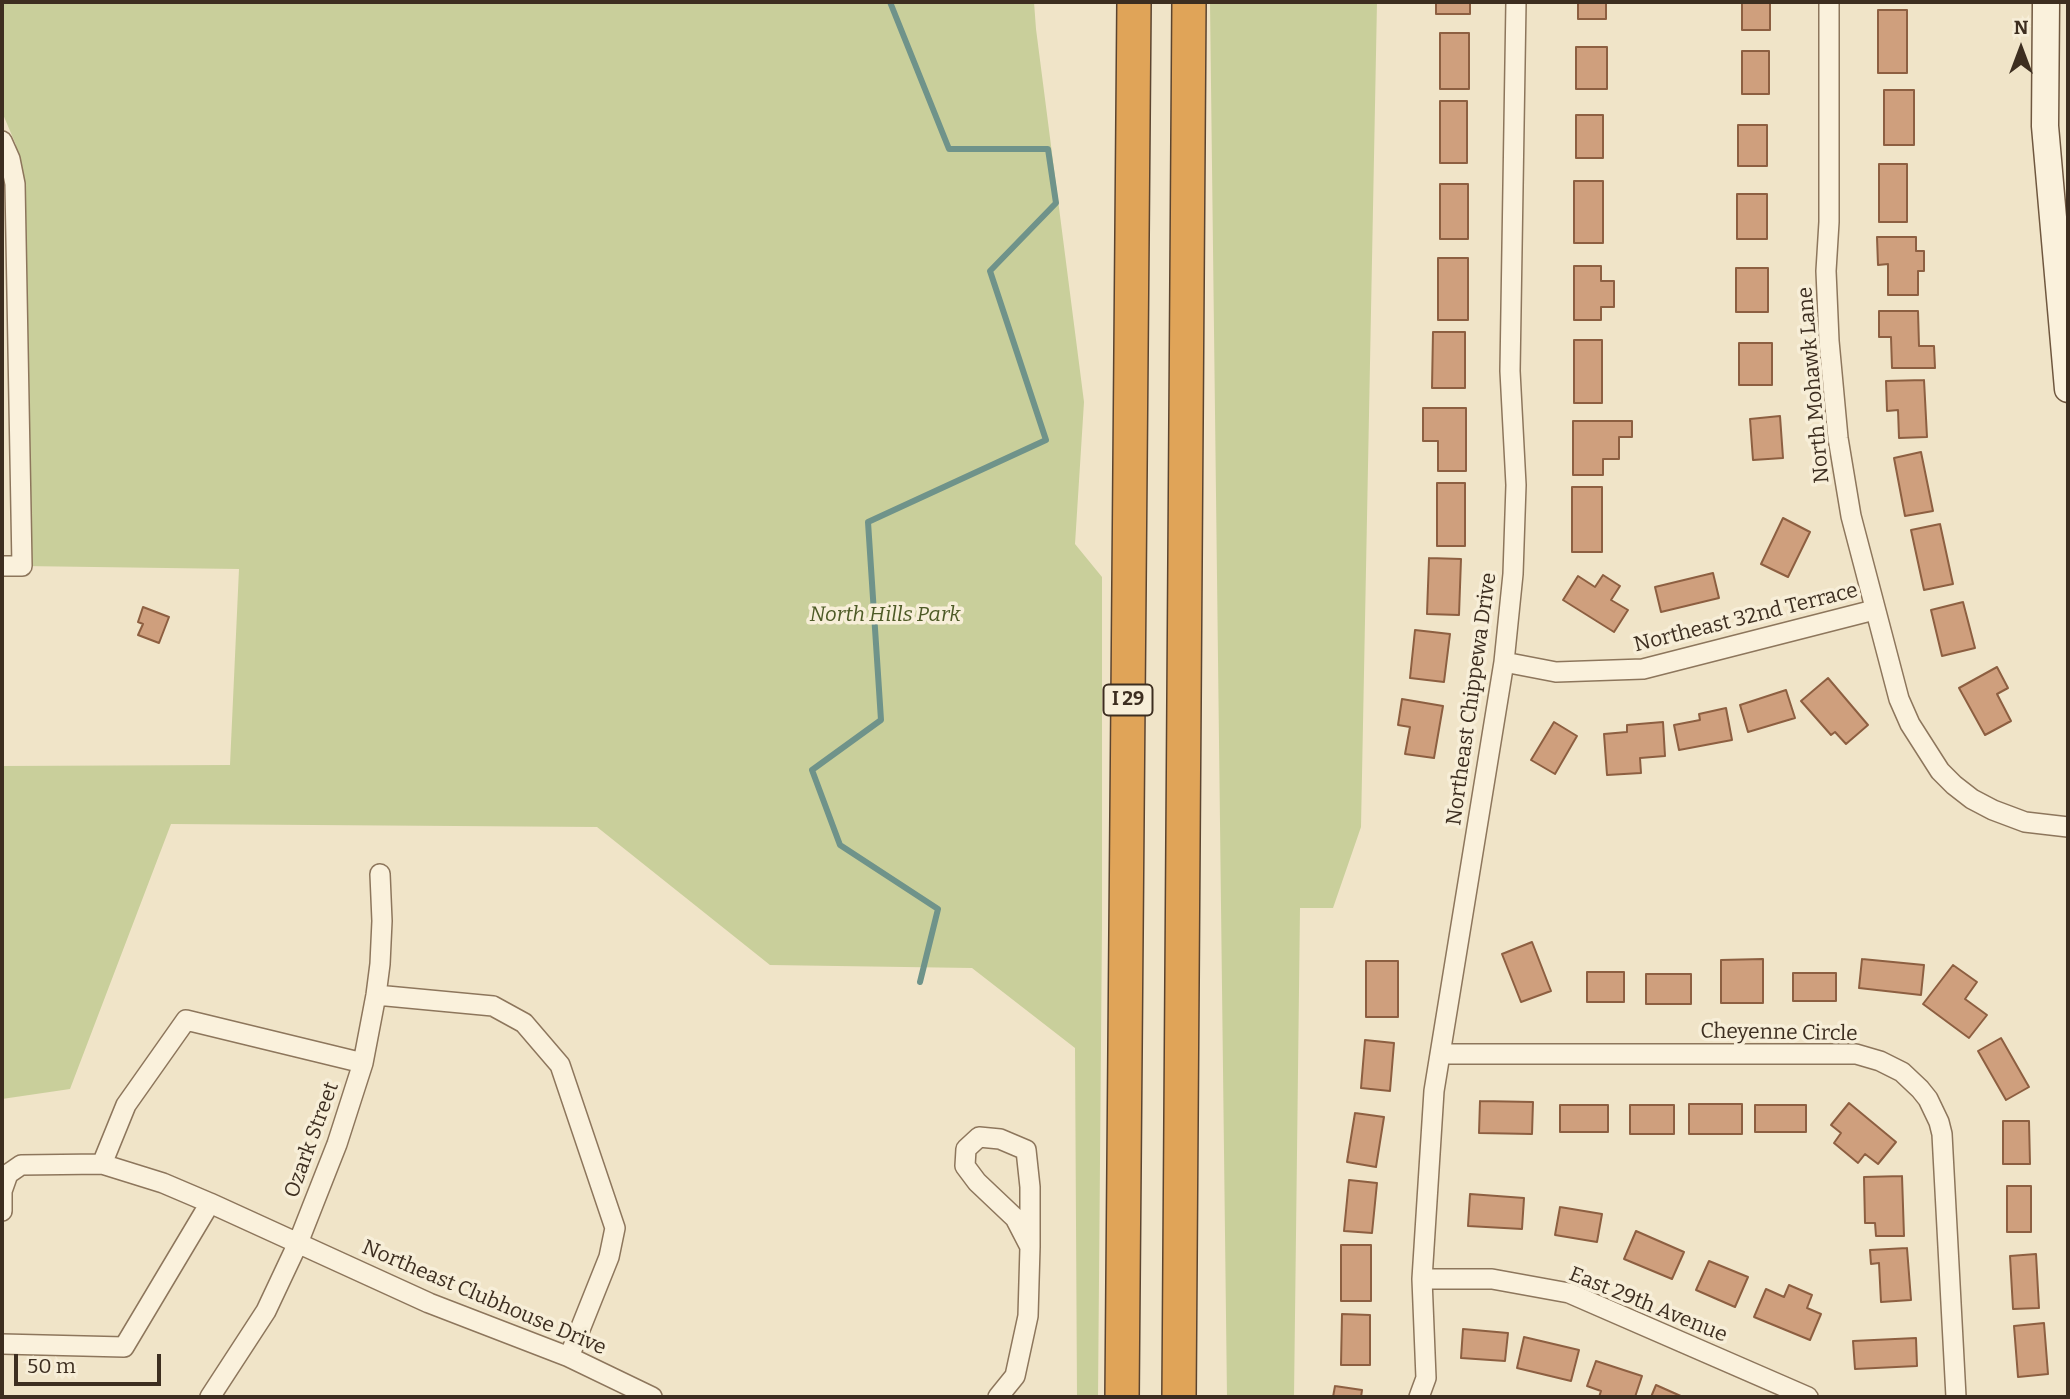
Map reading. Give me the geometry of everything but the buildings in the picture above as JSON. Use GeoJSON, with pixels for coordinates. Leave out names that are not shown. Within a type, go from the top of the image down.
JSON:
{"type":"FeatureCollection","features":[{"type":"Feature","properties":{"kind":"highway","name":"I 29"},"geometry":{"type":"LineString","coordinates":[[1122,1397],[1134,2]]}},
{"type":"Feature","properties":{"kind":"highway","name":"I 29"},"geometry":{"type":"LineString","coordinates":[[1179,1397],[1189,2]]}},
{"type":"Feature","properties":{"kind":"main road"},"geometry":{"type":"LineString","coordinates":[[2046,2],[2045,125],[2068,389]]}},
{"type":"Feature","properties":{"kind":"street","name":"Northeast Chippewa Drive"},"geometry":{"type":"LineString","coordinates":[[1419,1397],[1426,1378],[1422,1279],[1434,1091],[1504,662],[1513,574],[1516,485],[1510,370],[1516,2]]}},
{"type":"Feature","properties":{"kind":"street","name":"North Mohawk Lane"},"geometry":{"type":"LineString","coordinates":[[1829,2],[1829,222],[1826,271],[1838,438],[1844,481],[1874,610],[1899,699],[1910,724],[1940,771],[1972,799],[2025,822],[2068,827]]}},
{"type":"Feature","properties":{"kind":"street"},"geometry":{"type":"LineString","coordinates":[[2,141],[10,159],[15,184],[22,566],[2,566]]}},
{"type":"Feature","properties":{"kind":"street","name":"Northeast 32nd Terrace"},"geometry":{"type":"LineString","coordinates":[[1504,662],[1556,672],[1643,669],[1874,610]]}},
{"type":"Feature","properties":{"kind":"street","name":"Ozark Street"},"geometry":{"type":"LineString","coordinates":[[210,1397],[266,1311],[298,1243],[337,1144],[363,1063],[376,995],[382,921],[380,874]]}},
{"type":"Feature","properties":{"kind":"street"},"geometry":{"type":"LineString","coordinates":[[376,995],[494,1006],[524,1023],[560,1065],[615,1228],[609,1257],[569,1357]]}},
{"type":"Feature","properties":{"kind":"street"},"geometry":{"type":"LineString","coordinates":[[102,1164],[126,1105],[186,1020],[363,1063]]}},
{"type":"Feature","properties":{"kind":"street","name":"Cheyenne Circle"},"geometry":{"type":"LineString","coordinates":[[1440,1054],[1856,1054],[1880,1061],[1902,1072],[1928,1099],[1942,1134],[1956,1397]]}},
{"type":"Feature","properties":{"kind":"street"},"geometry":{"type":"LineString","coordinates":[[998,1397],[1015,1376],[1028,1316],[1030,1247],[1030,1187],[1026,1150],[1000,1139],[979,1137],[966,1149],[965,1166],[977,1182],[1015,1218],[1030,1247]]}},
{"type":"Feature","properties":{"kind":"street","name":"Northeast Clubhouse Drive"},"geometry":{"type":"LineString","coordinates":[[2,1211],[2,1191],[8,1174],[21,1165],[102,1164],[163,1182],[429,1303],[569,1357],[652,1397]]}},
{"type":"Feature","properties":{"kind":"street"},"geometry":{"type":"LineString","coordinates":[[2,1344],[124,1347],[210,1203]]}},
{"type":"Feature","properties":{"kind":"street","name":"East 29th Avenue"},"geometry":{"type":"LineString","coordinates":[[1422,1279],[1492,1279],[1569,1293],[1808,1397]]}},
{"type":"Feature","properties":{"kind":"green space","name":"North Hills Park"},"geometry":{"type":"Polygon","coordinates":[[[2,2],[1034,2],[1084,402],[1075,544],[1102,577],[1098,1397],[1077,1397],[1075,1048],[972,968],[770,965],[597,827],[171,824],[70,1089],[2,1099],[2,766],[230,765],[239,569],[22,566],[16,145],[2,112],[2,2]]]}},
{"type":"Feature","properties":{"kind":"green space"},"geometry":{"type":"Polygon","coordinates":[[[1210,2],[1377,2],[1361,827],[1333,908],[1300,908],[1294,1397],[1227,1397],[1210,2]]]}},
{"type":"Feature","properties":{"kind":"waterway"},"geometry":{"type":"LineString","coordinates":[[890,2],[949,149],[1048,149],[1056,203],[990,271],[1046,440],[868,522],[881,720],[812,770],[840,845],[938,909],[920,982]]}}]}
